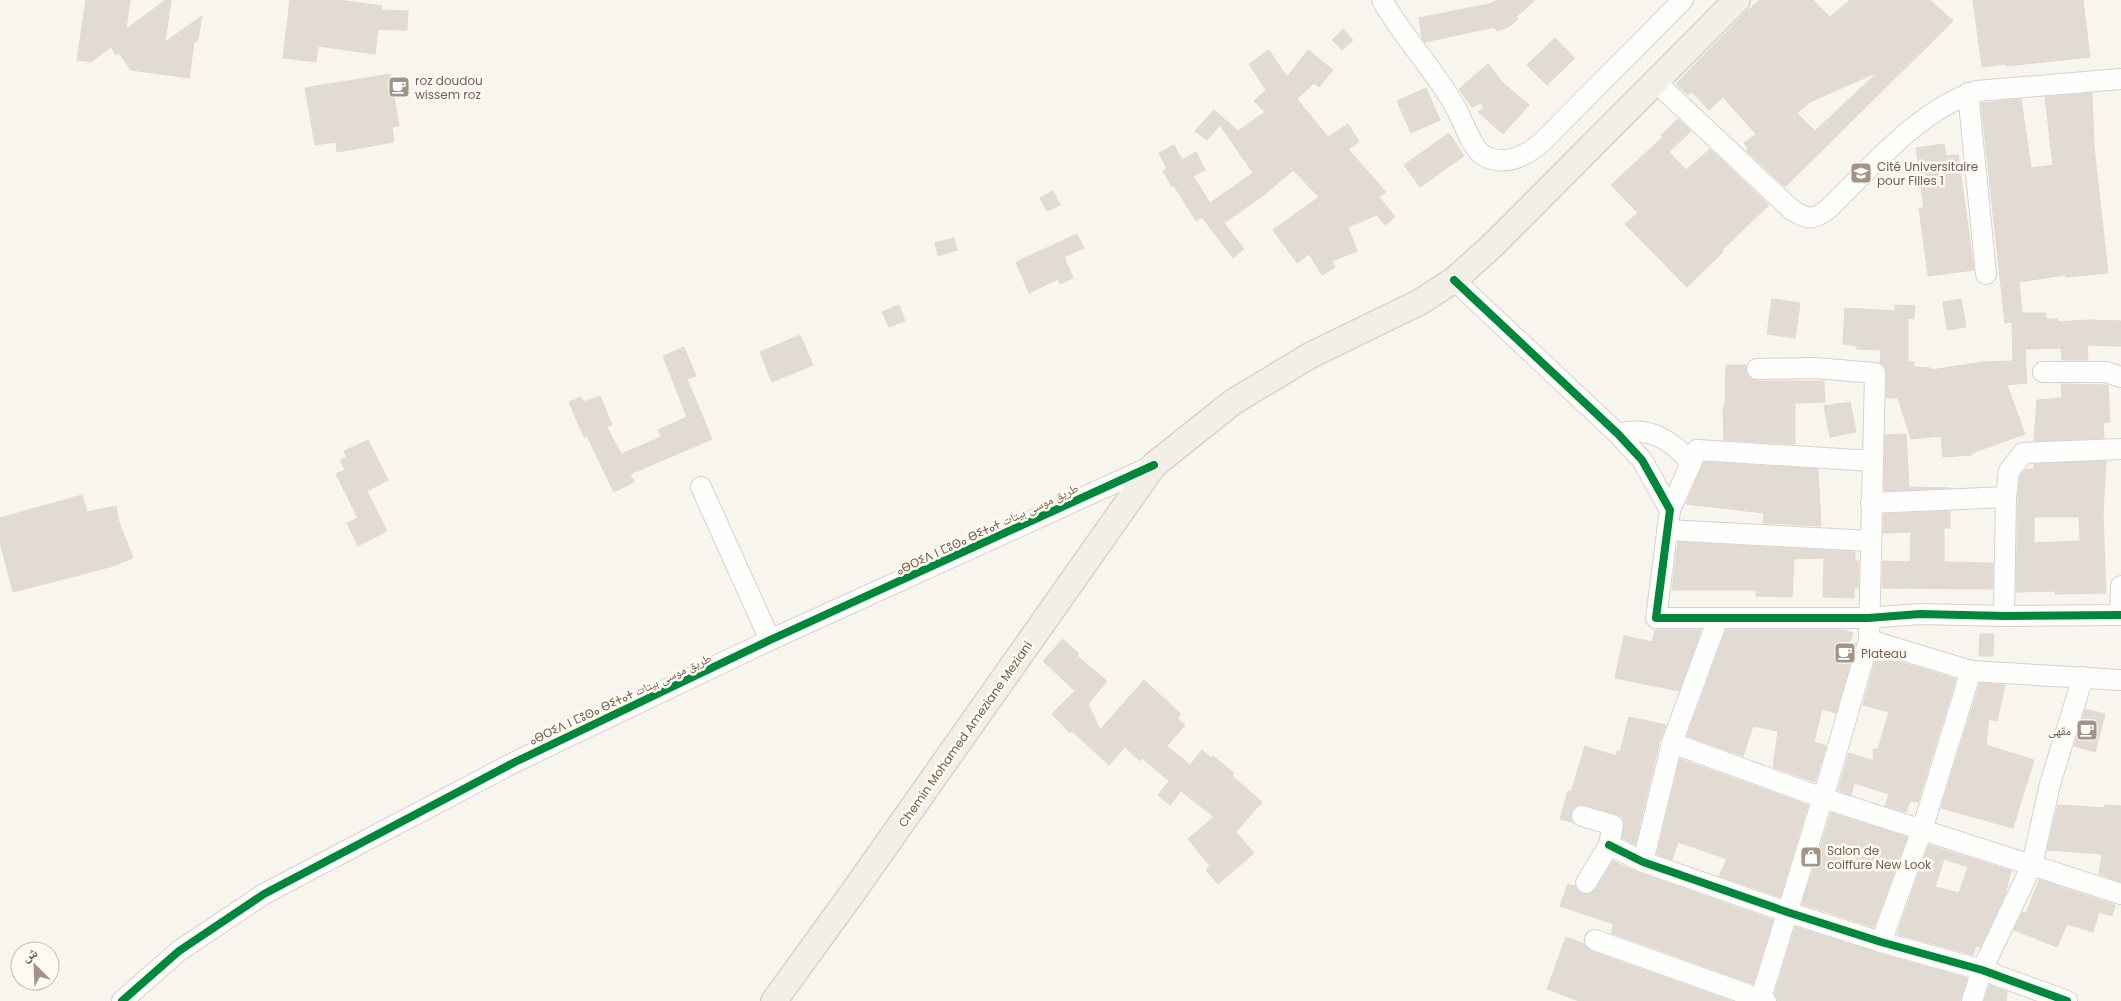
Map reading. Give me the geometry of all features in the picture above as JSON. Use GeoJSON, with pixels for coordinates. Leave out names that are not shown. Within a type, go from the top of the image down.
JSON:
{"type":"FeatureCollection","features":[{"type":"Feature","properties":{"kind":"main road","name":"Chemin Mohamed Ameziane Meziani"},"geometry":{"type":"LineString","coordinates":[[774,1001],[851,895],[1154,465],[1233,402],[1311,355],[1420,302],[1454,280],[1492,246],[1737,0]]}},
{"type":"Feature","properties":{"kind":"street"},"geometry":{"type":"LineString","coordinates":[[1382,0],[1450,96],[1476,148],[1482,155],[1507,161],[1529,153],[1542,142],[1683,0]]}},
{"type":"Feature","properties":{"kind":"street"},"geometry":{"type":"LineString","coordinates":[[1656,82],[1792,210],[1805,218],[1816,218],[1827,210],[1915,126],[1947,102],[1976,90],[2121,79]]}},
{"type":"Feature","properties":{"kind":"street"},"geometry":{"type":"LineString","coordinates":[[1968,93],[1986,274]]}},
{"type":"Feature","properties":{"kind":"street"},"geometry":{"type":"LineString","coordinates":[[1454,280],[1618,434],[1642,460],[1670,510]]}},
{"type":"Feature","properties":{"kind":"street"},"geometry":{"type":"LineString","coordinates":[[1595,940],[1762,1000],[1869,640],[1875,373],[1815,368],[1757,369]]}},
{"type":"Feature","properties":{"kind":"street"},"geometry":{"type":"LineString","coordinates":[[2043,372],[2106,372],[2121,377]]}},
{"type":"Feature","properties":{"kind":"street"},"geometry":{"type":"LineString","coordinates":[[1618,434],[1634,430],[1654,434],[1674,445],[1691,463]]}},
{"type":"Feature","properties":{"kind":"street"},"geometry":{"type":"LineString","coordinates":[[1872,461],[1698,450],[1670,510],[1656,618],[1868,618],[1920,614],[2004,616],[2120,614],[2121,586]]}},
{"type":"Feature","properties":{"kind":"street"},"geometry":{"type":"LineString","coordinates":[[2004,616],[2006,497],[2009,470],[2023,453],[2121,450]]}},
{"type":"Feature","properties":{"kind":"street","name":"ⴰⴱⵔⵉⴷ ⵏ ⵎⵓⵙⴰ ⴱⵉⵜⴰⵜ طريق موسى بيتات"},"geometry":{"type":"LineString","coordinates":[[122,1001],[179,951],[264,894],[515,762],[770,640],[1154,465]]}},
{"type":"Feature","properties":{"kind":"street"},"geometry":{"type":"LineString","coordinates":[[701,487],[770,640]]}},
{"type":"Feature","properties":{"kind":"street"},"geometry":{"type":"LineString","coordinates":[[1871,503],[2006,497]]}},
{"type":"Feature","properties":{"kind":"street"},"geometry":{"type":"LineString","coordinates":[[1667,530],[1870,541]]}},
{"type":"Feature","properties":{"kind":"street"},"geometry":{"type":"LineString","coordinates":[[1643,862],[1672,743],[1718,618]]}},
{"type":"Feature","properties":{"kind":"street"},"geometry":{"type":"LineString","coordinates":[[1869,640],[1971,671],[2121,680]]}},
{"type":"Feature","properties":{"kind":"street"},"geometry":{"type":"LineString","coordinates":[[1881,942],[1922,830],[1971,671]]}},
{"type":"Feature","properties":{"kind":"street"},"geometry":{"type":"LineString","coordinates":[[1972,1001],[1982,970],[2032,865],[2050,784],[2083,677]]}},
{"type":"Feature","properties":{"kind":"street"},"geometry":{"type":"LineString","coordinates":[[1672,743],[1823,798],[2121,894]]}},
{"type":"Feature","properties":{"kind":"street"},"geometry":{"type":"LineString","coordinates":[[1582,816],[1613,825],[1609,845],[1586,883]]}},
{"type":"Feature","properties":{"kind":"street"},"geometry":{"type":"LineString","coordinates":[[1609,845],[1643,862],[1787,912],[1881,942],[1982,970],[2067,1001]]}},
{"type":"Feature","properties":{"kind":"building"},"geometry":{"type":"Polygon","coordinates":[[[86,0],[130,0],[126,29],[166,0],[171,0],[165,42],[202,16],[198,40],[194,43],[189,78],[131,70],[119,53],[116,55],[111,47],[91,62],[77,60],[86,0]]]}},
{"type":"Feature","properties":{"kind":"building"},"geometry":{"type":"Polygon","coordinates":[[[290,0],[339,0],[382,6],[381,10],[408,11],[407,30],[378,29],[375,54],[318,46],[316,62],[283,58],[290,0]]]}},
{"type":"Feature","properties":{"kind":"building"},"geometry":{"type":"Polygon","coordinates":[[[1498,0],[1535,0],[1516,17],[1518,19],[1508,27],[1497,31],[1495,27],[1425,42],[1422,39],[1419,18],[1489,4],[1498,0]]]}},
{"type":"Feature","properties":{"kind":"building"},"geometry":{"type":"Polygon","coordinates":[[[1760,0],[1813,0],[1830,17],[1850,0],[1930,0],[1953,21],[1785,187],[1746,150],[1748,148],[1744,143],[1756,134],[1723,97],[1709,110],[1693,93],[1691,92],[1688,95],[1676,84],[1760,0]],[[1878,72],[1810,102],[1797,113],[1815,131],[1878,72]]]}},
{"type":"Feature","properties":{"kind":"building"},"geometry":{"type":"Polygon","coordinates":[[[1973,0],[2083,0],[2090,57],[1982,67],[1973,0]]]}},
{"type":"Feature","properties":{"kind":"building"},"geometry":{"type":"Polygon","coordinates":[[[1343,29],[1353,40],[1342,50],[1332,40],[1343,29]]]}},
{"type":"Feature","properties":{"kind":"building"},"geometry":{"type":"Polygon","coordinates":[[[1555,38],[1575,58],[1547,85],[1527,65],[1555,38]]]}},
{"type":"Feature","properties":{"kind":"building"},"geometry":{"type":"Polygon","coordinates":[[[1269,50],[1287,77],[1308,50],[1333,70],[1319,87],[1314,83],[1297,99],[1328,137],[1348,124],[1359,142],[1348,149],[1386,192],[1379,197],[1395,217],[1385,225],[1377,215],[1348,227],[1357,251],[1332,261],[1335,267],[1322,275],[1309,254],[1297,263],[1273,230],[1319,197],[1293,170],[1265,194],[1224,223],[1244,249],[1233,258],[1202,217],[1196,221],[1163,171],[1167,169],[1159,153],[1174,145],[1182,160],[1196,152],[1205,170],[1193,176],[1210,203],[1253,173],[1220,125],[1207,140],[1195,131],[1214,110],[1238,131],[1265,112],[1254,101],[1266,90],[1249,64],[1269,50]]]}},
{"type":"Feature","properties":{"kind":"building"},"geometry":{"type":"Polygon","coordinates":[[[1488,64],[1503,83],[1529,105],[1503,134],[1478,112],[1484,108],[1481,103],[1472,107],[1459,89],[1488,64]]]}},
{"type":"Feature","properties":{"kind":"building"},"geometry":{"type":"Polygon","coordinates":[[[390,74],[399,126],[392,127],[394,142],[337,152],[336,142],[315,145],[305,88],[390,74]]]}},
{"type":"Feature","properties":{"kind":"building"},"geometry":{"type":"Polygon","coordinates":[[[1426,88],[1440,120],[1411,133],[1397,101],[1426,88]]]}},
{"type":"Feature","properties":{"kind":"building"},"geometry":{"type":"Polygon","coordinates":[[[2092,93],[2094,147],[2108,273],[2066,277],[2065,275],[2019,282],[2022,313],[2046,313],[2046,319],[2058,319],[2058,322],[2087,320],[2121,321],[2121,346],[2087,345],[2088,360],[2062,360],[2061,348],[2025,349],[2027,383],[2007,385],[2025,434],[1972,453],[1972,455],[1943,457],[1941,436],[1911,439],[1898,398],[1886,398],[1887,373],[1885,367],[1880,363],[1881,350],[1857,349],[1857,346],[1843,344],[1845,308],[1895,311],[1895,305],[1915,306],[1914,319],[1908,318],[1908,362],[1914,362],[1914,367],[1931,368],[1931,370],[1983,362],[2013,361],[2012,322],[2005,323],[1981,103],[2021,99],[2031,168],[2053,165],[2045,97],[2092,93]]]}},
{"type":"Feature","properties":{"kind":"building"},"geometry":{"type":"Polygon","coordinates":[[[1678,119],[1691,131],[1669,152],[1686,170],[1710,149],[1769,205],[1687,287],[1625,224],[1638,213],[1611,185],[1663,137],[1661,135],[1678,119]]]}},
{"type":"Feature","properties":{"kind":"building"},"geometry":{"type":"Polygon","coordinates":[[[1449,133],[1464,156],[1420,187],[1404,165],[1449,133]]]}},
{"type":"Feature","properties":{"kind":"building"},"geometry":{"type":"Polygon","coordinates":[[[1944,144],[1946,156],[1958,155],[1974,270],[1928,276],[1919,208],[1924,208],[1916,148],[1944,144]]]}},
{"type":"Feature","properties":{"kind":"building"},"geometry":{"type":"Polygon","coordinates":[[[1053,191],[1060,205],[1047,211],[1040,198],[1053,191]]]}},
{"type":"Feature","properties":{"kind":"building"},"geometry":{"type":"Polygon","coordinates":[[[1077,234],[1084,248],[1064,257],[1073,278],[1060,284],[1058,279],[1029,293],[1016,262],[1077,234]]]}},
{"type":"Feature","properties":{"kind":"building"},"geometry":{"type":"Polygon","coordinates":[[[954,238],[957,250],[938,256],[935,243],[954,238]]]}},
{"type":"Feature","properties":{"kind":"building"},"geometry":{"type":"Polygon","coordinates":[[[1772,299],[1800,303],[1795,338],[1767,334],[1772,299]]]}},
{"type":"Feature","properties":{"kind":"building"},"geometry":{"type":"Polygon","coordinates":[[[1961,299],[1966,327],[1947,330],[1943,302],[1961,299]]]}},
{"type":"Feature","properties":{"kind":"building"},"geometry":{"type":"Polygon","coordinates":[[[899,305],[905,321],[889,327],[882,312],[899,305]]]}},
{"type":"Feature","properties":{"kind":"building"},"geometry":{"type":"Polygon","coordinates":[[[800,335],[813,365],[772,382],[760,352],[800,335]]]}},
{"type":"Feature","properties":{"kind":"building"},"geometry":{"type":"Polygon","coordinates":[[[684,347],[696,376],[687,379],[712,439],[630,474],[634,482],[614,492],[587,436],[584,437],[569,402],[581,397],[584,402],[600,396],[612,425],[607,427],[621,454],[661,437],[658,430],[687,417],[663,356],[684,347]]]}},
{"type":"Feature","properties":{"kind":"building"},"geometry":{"type":"Polygon","coordinates":[[[1726,365],[1746,365],[1747,376],[1757,381],[1824,381],[1825,402],[1795,403],[1795,444],[1724,440],[1723,406],[1725,406],[1726,365]]]}},
{"type":"Feature","properties":{"kind":"building"},"geometry":{"type":"Polygon","coordinates":[[[2061,384],[2108,385],[2110,422],[2103,423],[2104,438],[2034,441],[2037,400],[2062,398],[2061,384]]]}},
{"type":"Feature","properties":{"kind":"building"},"geometry":{"type":"Polygon","coordinates":[[[1850,402],[1856,432],[1830,437],[1824,406],[1850,402]]]}},
{"type":"Feature","properties":{"kind":"building"},"geometry":{"type":"Polygon","coordinates":[[[1906,434],[1909,487],[1950,488],[1884,491],[1885,435],[1906,434]]]}},
{"type":"Feature","properties":{"kind":"building"},"geometry":{"type":"Polygon","coordinates":[[[368,440],[388,480],[367,491],[387,531],[358,546],[347,523],[358,518],[336,474],[345,470],[340,460],[347,457],[344,451],[368,440]]]}},
{"type":"Feature","properties":{"kind":"building"},"geometry":{"type":"Polygon","coordinates":[[[2106,461],[2103,513],[2106,593],[2055,594],[2055,591],[2016,592],[2020,476],[2026,469],[2034,469],[2034,464],[2106,461]],[[2034,517],[2034,543],[2080,541],[2079,517],[2034,517]]]}},
{"type":"Feature","properties":{"kind":"building"},"geometry":{"type":"Polygon","coordinates":[[[1704,462],[1818,469],[1821,526],[1763,523],[1764,513],[1686,504],[1704,462]]]}},
{"type":"Feature","properties":{"kind":"building"},"geometry":{"type":"Polygon","coordinates":[[[82,495],[87,512],[116,506],[119,522],[133,558],[110,567],[13,592],[0,542],[0,518],[82,495]]]}},
{"type":"Feature","properties":{"kind":"building"},"geometry":{"type":"Polygon","coordinates":[[[1950,511],[1950,528],[1944,528],[1944,562],[1993,563],[1993,589],[1882,588],[1883,561],[1910,562],[1911,532],[1883,533],[1884,514],[1950,511]]]}},
{"type":"Feature","properties":{"kind":"building"},"geometry":{"type":"Polygon","coordinates":[[[1678,542],[1855,552],[1855,561],[1859,561],[1858,588],[1854,588],[1854,598],[1823,597],[1824,558],[1794,559],[1792,597],[1756,596],[1756,590],[1672,590],[1678,542]]]}},
{"type":"Feature","properties":{"kind":"building"},"geometry":{"type":"Polygon","coordinates":[[[1655,630],[1701,630],[1679,691],[1615,678],[1624,636],[1652,642],[1655,630]]]}},
{"type":"Feature","properties":{"kind":"building"},"geometry":{"type":"Polygon","coordinates":[[[1726,630],[1844,630],[1853,633],[1850,642],[1856,644],[1836,713],[1822,709],[1814,742],[1826,746],[1815,782],[1773,767],[1778,731],[1753,726],[1743,756],[1687,736],[1726,630]]]}},
{"type":"Feature","properties":{"kind":"building"},"geometry":{"type":"Polygon","coordinates":[[[1980,634],[1994,634],[1993,656],[1979,656],[1980,634]]]}},
{"type":"Feature","properties":{"kind":"building"},"geometry":{"type":"Polygon","coordinates":[[[1063,639],[1079,654],[1077,656],[1107,681],[1088,704],[1100,730],[1144,680],[1181,714],[1177,718],[1185,725],[1167,746],[1190,765],[1202,750],[1211,758],[1213,756],[1234,773],[1232,776],[1262,802],[1236,832],[1254,853],[1218,884],[1206,870],[1210,866],[1188,839],[1214,817],[1181,791],[1170,805],[1158,795],[1169,781],[1142,758],[1140,761],[1125,747],[1109,765],[1072,731],[1070,733],[1052,714],[1075,691],[1043,661],[1063,639]]]}},
{"type":"Feature","properties":{"kind":"building"},"geometry":{"type":"Polygon","coordinates":[[[1877,655],[1956,679],[1918,802],[1910,801],[1906,812],[1885,806],[1889,794],[1854,783],[1851,795],[1838,790],[1849,753],[1874,761],[1873,749],[1878,749],[1889,712],[1863,705],[1877,655]]]}},
{"type":"Feature","properties":{"kind":"building"},"geometry":{"type":"Polygon","coordinates":[[[1980,683],[2005,685],[1997,721],[1989,719],[1986,745],[2034,760],[2013,828],[1941,808],[1980,683]]]}},
{"type":"Feature","properties":{"kind":"building","name":"مقهى"},"geometry":{"type":"Polygon","coordinates":[[[2085,709],[2105,714],[2095,752],[2074,746],[2085,709]]]}},
{"type":"Feature","properties":{"kind":"building"},"geometry":{"type":"Polygon","coordinates":[[[1629,717],[1666,725],[1660,740],[1635,845],[1622,838],[1624,822],[1622,817],[1616,814],[1580,804],[1574,807],[1571,812],[1572,822],[1560,819],[1568,791],[1571,792],[1585,746],[1616,756],[1617,751],[1620,752],[1629,717]]]}},
{"type":"Feature","properties":{"kind":"building"},"geometry":{"type":"Polygon","coordinates":[[[1680,759],[1808,805],[1780,897],[1719,876],[1727,859],[1678,842],[1672,860],[1657,854],[1680,759]]]}},
{"type":"Feature","properties":{"kind":"building"},"geometry":{"type":"Polygon","coordinates":[[[2058,805],[2105,808],[2105,805],[2121,806],[2121,882],[2099,874],[2102,854],[2047,850],[2058,805]]]}},
{"type":"Feature","properties":{"kind":"building"},"geometry":{"type":"Polygon","coordinates":[[[1831,813],[1907,837],[1874,927],[1802,904],[1831,813]]]}},
{"type":"Feature","properties":{"kind":"building"},"geometry":{"type":"Polygon","coordinates":[[[1929,845],[2011,871],[2005,895],[1980,947],[1976,946],[1973,955],[1897,934],[1929,845]],[[1944,859],[1935,887],[1959,893],[1968,867],[1944,859]]]}},
{"type":"Feature","properties":{"kind":"building"},"geometry":{"type":"Polygon","coordinates":[[[1613,861],[1639,873],[1773,920],[1753,984],[1611,933],[1614,924],[1560,906],[1568,884],[1575,886],[1580,893],[1591,894],[1613,861]]]}},
{"type":"Feature","properties":{"kind":"building"},"geometry":{"type":"Polygon","coordinates":[[[2039,880],[2115,905],[2112,916],[2099,912],[2093,932],[2067,924],[2057,947],[2014,930],[2023,912],[2026,913],[2039,880]]]}},
{"type":"Feature","properties":{"kind":"building"},"geometry":{"type":"Polygon","coordinates":[[[1795,927],[1967,978],[1960,1001],[1778,1001],[1775,993],[1795,927]]]}},
{"type":"Feature","properties":{"kind":"building"},"geometry":{"type":"Polygon","coordinates":[[[1566,937],[1584,944],[1591,951],[1731,1001],[1579,1001],[1547,989],[1566,937]]]}},
{"type":"Feature","properties":{"kind":"building"},"geometry":{"type":"Polygon","coordinates":[[[1990,985],[2007,992],[2006,1001],[1984,1001],[1990,985]]]}},
{"type":"Feature","properties":{"kind":"cycle path"},"geometry":{"type":"LineString","coordinates":[[1454,280],[1618,434],[1642,460],[1670,510],[1656,618],[1868,618],[1920,614],[2004,616],[2121,615]]}},
{"type":"Feature","properties":{"kind":"cycle path"},"geometry":{"type":"LineString","coordinates":[[122,1001],[179,951],[264,894],[515,762],[770,640],[1154,465]]}},
{"type":"Feature","properties":{"kind":"cycle path"},"geometry":{"type":"LineString","coordinates":[[1609,845],[1643,862],[1787,912],[1881,942],[1982,970],[2067,1001]]}},
{"type":"Feature","properties":{"kind":"place","name":"roz doudou wissem roz"},"geometry":{"type":"Point","coordinates":[399,87]}},
{"type":"Feature","properties":{"kind":"place","name":"Cité Universitaire pour Filles 1"},"geometry":{"type":"Point","coordinates":[1861,173]}},
{"type":"Feature","properties":{"kind":"place","name":"Plateau"},"geometry":{"type":"Point","coordinates":[1845,653]}},
{"type":"Feature","properties":{"kind":"place","name":"مقهى"},"geometry":{"type":"Point","coordinates":[2087,730]}},
{"type":"Feature","properties":{"kind":"place","name":"Salon de coiffure New Look"},"geometry":{"type":"Point","coordinates":[1811,857]}}]}
